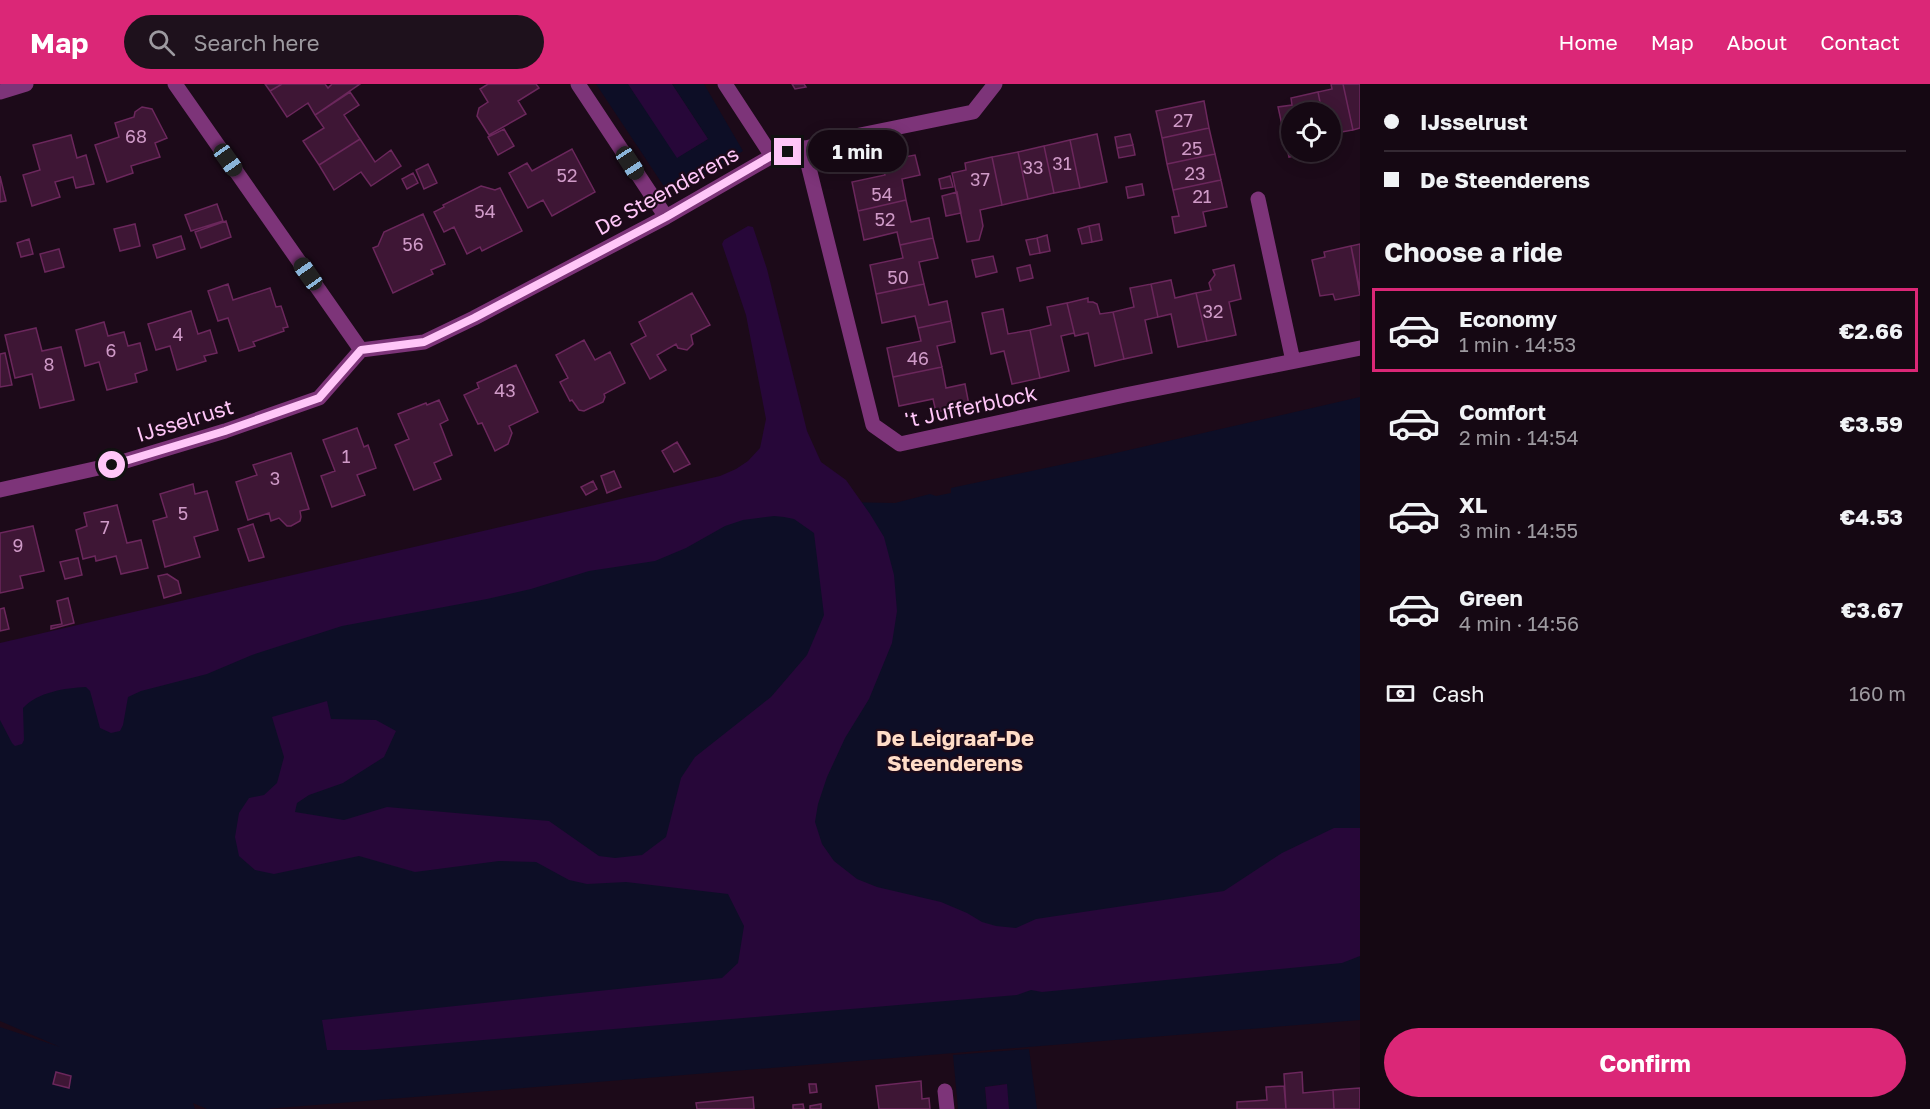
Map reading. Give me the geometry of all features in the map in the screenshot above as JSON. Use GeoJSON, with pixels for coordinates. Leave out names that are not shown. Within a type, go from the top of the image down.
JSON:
{"type":"FeatureCollection","features":[{"type":"Feature","properties":{"kind":"street"},"geometry":{"type":"LineString","coordinates":[[0,92],[26,84]]}},
{"type":"Feature","properties":{"kind":"street"},"geometry":{"type":"LineString","coordinates":[[176,84],[361,350]]}},
{"type":"Feature","properties":{"kind":"street"},"geometry":{"type":"LineString","coordinates":[[578,84],[666,217]]}},
{"type":"Feature","properties":{"kind":"street"},"geometry":{"type":"LineString","coordinates":[[725,84],[771,156]]}},
{"type":"Feature","properties":{"kind":"street","name":"De Steenderens"},"geometry":{"type":"LineString","coordinates":[[361,350],[424,342],[666,217],[771,156],[973,112],[995,84]]}},
{"type":"Feature","properties":{"kind":"street","name":"'t Jufferblock"},"geometry":{"type":"LineString","coordinates":[[804,148],[873,425],[900,444],[1125,395],[1360,348]]}},
{"type":"Feature","properties":{"kind":"street"},"geometry":{"type":"LineString","coordinates":[[1258,199],[1293,361]]}},
{"type":"Feature","properties":{"kind":"street","name":"IJsselrust"},"geometry":{"type":"LineString","coordinates":[[0,490],[112,465],[225,431],[319,398],[361,350]]}},
{"type":"Feature","properties":{"kind":"street"},"geometry":{"type":"LineString","coordinates":[[945,1091],[947,1109]]}},
{"type":"Feature","properties":{"kind":"shaded area"},"geometry":{"type":"Polygon","coordinates":[[[596,84],[628,84],[678,157],[708,139],[672,84],[704,84],[743,151],[706,174],[667,191],[596,84]]]}},
{"type":"Feature","properties":{"kind":"shaded area"},"geometry":{"type":"Polygon","coordinates":[[[628,84],[672,84],[708,139],[677,158],[628,84]]]}},
{"type":"Feature","properties":{"kind":"shaded area"},"geometry":{"type":"Polygon","coordinates":[[[748,226],[753,227],[767,269],[807,431],[821,462],[846,480],[884,537],[894,575],[897,611],[892,643],[869,699],[845,738],[827,777],[818,804],[815,822],[822,844],[834,861],[857,879],[877,887],[941,902],[982,922],[1016,928],[1036,919],[1224,891],[1282,853],[1334,828],[1360,828],[1360,956],[1342,963],[1042,992],[1031,990],[1017,995],[366,1050],[327,1050],[322,1020],[722,978],[738,963],[744,926],[728,894],[626,882],[587,884],[569,880],[536,862],[499,861],[415,872],[359,856],[274,874],[255,870],[239,856],[235,837],[239,813],[249,798],[264,795],[277,783],[284,757],[272,717],[327,701],[331,719],[376,720],[396,731],[384,757],[343,783],[309,795],[297,803],[295,812],[344,820],[387,807],[549,821],[599,856],[615,858],[642,855],[666,837],[681,778],[695,757],[771,697],[807,655],[824,615],[814,533],[794,519],[784,517],[743,520],[725,526],[686,548],[655,561],[589,571],[531,589],[487,599],[342,626],[252,655],[207,674],[141,691],[128,697],[120,731],[111,733],[100,728],[90,691],[86,687],[52,692],[36,698],[23,708],[24,740],[22,744],[15,746],[12,743],[0,720],[0,643],[720,476],[748,461],[760,448],[766,419],[746,315],[722,244],[724,240],[748,226]]]}},
{"type":"Feature","properties":{"kind":"shaded area"},"geometry":{"type":"Polygon","coordinates":[[[1360,397],[1360,1020],[266,1109],[207,1109],[193,1103],[195,1109],[0,1109],[0,1027],[60,1047],[0,1021],[0,672],[785,501],[895,503],[930,494],[936,496],[951,493],[951,488],[1360,397]]]}},
{"type":"Feature","properties":{"kind":"shaded area"},"geometry":{"type":"Polygon","coordinates":[[[1029,1049],[1037,1109],[1009,1109],[1006,1084],[985,1087],[987,1109],[958,1109],[953,1055],[1029,1049]]]}},
{"type":"Feature","properties":{"kind":"shaded area"},"geometry":{"type":"Polygon","coordinates":[[[1007,1084],[1009,1109],[987,1109],[985,1087],[1007,1084]]]}},
{"type":"Feature","properties":{"kind":"building"},"geometry":{"type":"Polygon","coordinates":[[[265,84],[282,84],[270,91],[265,84]]]}},
{"type":"Feature","properties":{"kind":"building"},"geometry":{"type":"Polygon","coordinates":[[[282,84],[325,84],[328,88],[332,84],[360,84],[315,115],[308,103],[287,117],[270,91],[282,84]]]}},
{"type":"Feature","properties":{"kind":"building"},"geometry":{"type":"Polygon","coordinates":[[[488,84],[536,84],[539,88],[518,101],[526,114],[489,135],[477,116],[479,108],[488,102],[480,89],[488,84]]]}},
{"type":"Feature","properties":{"kind":"building"},"geometry":{"type":"Polygon","coordinates":[[[792,84],[804,84],[806,87],[795,89],[792,84]]]}},
{"type":"Feature","properties":{"kind":"building"},"geometry":{"type":"Polygon","coordinates":[[[1331,84],[1343,84],[1353,130],[1341,132],[1341,102],[1320,102],[1318,92],[1332,89],[1331,84]]]}},
{"type":"Feature","properties":{"kind":"building"},"geometry":{"type":"Polygon","coordinates":[[[1343,84],[1360,84],[1360,128],[1353,130],[1343,84]]]}},
{"type":"Feature","properties":{"kind":"building"},"geometry":{"type":"Polygon","coordinates":[[[350,92],[359,105],[344,115],[360,139],[319,165],[303,141],[324,128],[315,115],[350,92]]]}},
{"type":"Feature","properties":{"kind":"building"},"geometry":{"type":"Polygon","coordinates":[[[1318,92],[1320,102],[1292,102],[1291,98],[1318,92]]]}},
{"type":"Feature","properties":{"kind":"building"},"geometry":{"type":"Polygon","coordinates":[[[1204,101],[1209,128],[1162,138],[1156,111],[1204,101]]]}},
{"type":"Feature","properties":{"kind":"building"},"geometry":{"type":"Polygon","coordinates":[[[142,107],[152,109],[167,138],[155,143],[160,157],[131,166],[133,173],[107,182],[95,145],[119,137],[115,123],[134,117],[135,112],[142,107]]]}},
{"type":"Feature","properties":{"kind":"building"},"geometry":{"type":"Polygon","coordinates":[[[1209,128],[1215,154],[1167,164],[1162,138],[1209,128]]]}},
{"type":"Feature","properties":{"kind":"building"},"geometry":{"type":"Polygon","coordinates":[[[504,129],[514,146],[498,155],[488,137],[504,129]]]}},
{"type":"Feature","properties":{"kind":"building"},"geometry":{"type":"Polygon","coordinates":[[[1097,134],[1107,182],[1080,188],[1070,140],[1097,134]]]}},
{"type":"Feature","properties":{"kind":"building"},"geometry":{"type":"Polygon","coordinates":[[[1130,134],[1133,145],[1117,148],[1115,137],[1130,134]]]}},
{"type":"Feature","properties":{"kind":"building"},"geometry":{"type":"Polygon","coordinates":[[[71,135],[77,158],[86,155],[94,184],[76,188],[73,177],[55,182],[60,197],[32,206],[23,175],[40,170],[33,145],[71,135]]]}},
{"type":"Feature","properties":{"kind":"building"},"geometry":{"type":"Polygon","coordinates":[[[360,139],[375,162],[391,150],[401,166],[371,186],[361,172],[334,190],[319,165],[360,139]]]}},
{"type":"Feature","properties":{"kind":"building"},"geometry":{"type":"Polygon","coordinates":[[[1070,140],[1080,188],[1054,193],[1044,146],[1070,140]]]}},
{"type":"Feature","properties":{"kind":"building"},"geometry":{"type":"Polygon","coordinates":[[[1133,145],[1135,155],[1119,158],[1117,148],[1133,145]]]}},
{"type":"Feature","properties":{"kind":"building"},"geometry":{"type":"Polygon","coordinates":[[[1044,146],[1054,193],[1028,199],[1018,152],[1044,146]]]}},
{"type":"Feature","properties":{"kind":"building"},"geometry":{"type":"Polygon","coordinates":[[[572,149],[595,192],[552,216],[543,200],[528,208],[509,173],[527,163],[532,171],[572,149]]]}},
{"type":"Feature","properties":{"kind":"building"},"geometry":{"type":"Polygon","coordinates":[[[1018,152],[1028,199],[1002,205],[992,157],[1018,152]]]}},
{"type":"Feature","properties":{"kind":"building"},"geometry":{"type":"Polygon","coordinates":[[[1215,154],[1221,180],[1173,190],[1167,164],[1215,154]]]}},
{"type":"Feature","properties":{"kind":"building"},"geometry":{"type":"Polygon","coordinates":[[[915,155],[920,175],[902,179],[906,200],[858,211],[852,182],[885,175],[882,161],[915,155]]]}},
{"type":"Feature","properties":{"kind":"building"},"geometry":{"type":"Polygon","coordinates":[[[992,157],[1002,205],[980,210],[983,226],[979,240],[967,242],[952,173],[966,170],[965,163],[992,157]]]}},
{"type":"Feature","properties":{"kind":"building"},"geometry":{"type":"Polygon","coordinates":[[[428,164],[437,183],[424,189],[416,170],[428,164]]]}},
{"type":"Feature","properties":{"kind":"building"},"geometry":{"type":"Polygon","coordinates":[[[413,173],[418,183],[407,189],[402,179],[413,173]]]}},
{"type":"Feature","properties":{"kind":"building"},"geometry":{"type":"Polygon","coordinates":[[[0,176],[6,201],[0,202],[0,176]]]}},
{"type":"Feature","properties":{"kind":"building"},"geometry":{"type":"Polygon","coordinates":[[[950,176],[953,187],[941,189],[939,179],[950,176]]]}},
{"type":"Feature","properties":{"kind":"building"},"geometry":{"type":"Polygon","coordinates":[[[1221,180],[1227,207],[1203,212],[1206,226],[1175,233],[1172,217],[1179,216],[1173,190],[1221,180]]]}},
{"type":"Feature","properties":{"kind":"building"},"geometry":{"type":"Polygon","coordinates":[[[1142,184],[1144,195],[1128,198],[1126,187],[1142,184]]]}},
{"type":"Feature","properties":{"kind":"building"},"geometry":{"type":"Polygon","coordinates":[[[481,186],[495,190],[500,188],[522,231],[482,251],[480,247],[467,254],[454,227],[444,232],[434,212],[481,186]]]}},
{"type":"Feature","properties":{"kind":"building"},"geometry":{"type":"Polygon","coordinates":[[[957,192],[961,213],[946,216],[942,196],[957,192]]]}},
{"type":"Feature","properties":{"kind":"building"},"geometry":{"type":"Polygon","coordinates":[[[906,200],[911,222],[929,218],[933,238],[900,245],[897,232],[864,240],[858,211],[906,200]]]}},
{"type":"Feature","properties":{"kind":"building"},"geometry":{"type":"Polygon","coordinates":[[[217,204],[223,221],[191,231],[185,215],[217,204]]]}},
{"type":"Feature","properties":{"kind":"building"},"geometry":{"type":"Polygon","coordinates":[[[423,214],[445,264],[431,270],[433,274],[393,293],[373,248],[378,246],[384,232],[423,214]]]}},
{"type":"Feature","properties":{"kind":"building"},"geometry":{"type":"Polygon","coordinates":[[[226,221],[231,237],[201,248],[195,232],[226,221]]]}},
{"type":"Feature","properties":{"kind":"building"},"geometry":{"type":"Polygon","coordinates":[[[135,224],[140,246],[120,251],[114,229],[135,224]]]}},
{"type":"Feature","properties":{"kind":"building"},"geometry":{"type":"Polygon","coordinates":[[[1099,224],[1102,240],[1092,242],[1089,226],[1099,224]]]}},
{"type":"Feature","properties":{"kind":"building"},"geometry":{"type":"Polygon","coordinates":[[[1089,226],[1092,242],[1082,244],[1078,229],[1089,226]]]}},
{"type":"Feature","properties":{"kind":"building"},"geometry":{"type":"Polygon","coordinates":[[[1047,235],[1050,251],[1040,253],[1037,238],[1047,235]]]}},
{"type":"Feature","properties":{"kind":"building"},"geometry":{"type":"Polygon","coordinates":[[[181,236],[185,249],[157,258],[153,245],[181,236]]]}},
{"type":"Feature","properties":{"kind":"building"},"geometry":{"type":"Polygon","coordinates":[[[933,238],[938,258],[919,262],[924,284],[876,294],[870,265],[903,258],[900,245],[933,238]]]}},
{"type":"Feature","properties":{"kind":"building"},"geometry":{"type":"Polygon","coordinates":[[[1037,238],[1040,253],[1030,255],[1026,240],[1037,238]]]}},
{"type":"Feature","properties":{"kind":"building"},"geometry":{"type":"Polygon","coordinates":[[[29,239],[33,254],[21,257],[17,243],[29,239]]]}},
{"type":"Feature","properties":{"kind":"building"},"geometry":{"type":"Polygon","coordinates":[[[1360,244],[1360,290],[1351,246],[1360,244]]]}},
{"type":"Feature","properties":{"kind":"building"},"geometry":{"type":"Polygon","coordinates":[[[1351,246],[1360,295],[1335,300],[1333,294],[1320,296],[1312,260],[1325,257],[1324,252],[1351,246]]]}},
{"type":"Feature","properties":{"kind":"building"},"geometry":{"type":"Polygon","coordinates":[[[59,249],[64,267],[45,272],[40,254],[59,249]]]}},
{"type":"Feature","properties":{"kind":"building"},"geometry":{"type":"Polygon","coordinates":[[[993,256],[997,272],[976,277],[972,260],[993,256]]]}},
{"type":"Feature","properties":{"kind":"building"},"geometry":{"type":"Polygon","coordinates":[[[1030,265],[1033,278],[1020,281],[1017,268],[1030,265]]]}},
{"type":"Feature","properties":{"kind":"building"},"geometry":{"type":"Polygon","coordinates":[[[1234,265],[1241,299],[1229,302],[1236,335],[1207,341],[1196,293],[1211,290],[1209,283],[1215,275],[1213,270],[1234,265]]]}},
{"type":"Feature","properties":{"kind":"building"},"geometry":{"type":"Polygon","coordinates":[[[1171,280],[1175,298],[1196,293],[1207,341],[1178,347],[1171,314],[1158,317],[1151,284],[1171,280]]]}},
{"type":"Feature","properties":{"kind":"building"},"geometry":{"type":"Polygon","coordinates":[[[228,284],[233,300],[270,288],[276,307],[281,306],[288,327],[283,328],[284,331],[253,342],[255,346],[239,351],[228,318],[218,321],[208,291],[228,284]]]}},
{"type":"Feature","properties":{"kind":"building"},"geometry":{"type":"Polygon","coordinates":[[[924,284],[929,305],[947,301],[951,321],[918,328],[915,316],[882,323],[876,294],[924,284]]]}},
{"type":"Feature","properties":{"kind":"building"},"geometry":{"type":"Polygon","coordinates":[[[1151,284],[1158,317],[1145,320],[1152,353],[1124,359],[1113,312],[1134,307],[1130,288],[1151,284]]]}},
{"type":"Feature","properties":{"kind":"building"},"geometry":{"type":"Polygon","coordinates":[[[692,293],[710,325],[691,335],[693,344],[687,350],[678,348],[676,344],[657,355],[666,370],[650,379],[631,344],[646,336],[639,322],[692,293]]]}},
{"type":"Feature","properties":{"kind":"building"},"geometry":{"type":"Polygon","coordinates":[[[1088,298],[1088,302],[1097,304],[1100,314],[1113,312],[1124,359],[1095,366],[1088,333],[1075,336],[1067,303],[1088,298]]]}},
{"type":"Feature","properties":{"kind":"building"},"geometry":{"type":"Polygon","coordinates":[[[1067,303],[1075,336],[1074,333],[1061,336],[1069,371],[1040,378],[1030,330],[1051,325],[1047,307],[1067,303]]]}},
{"type":"Feature","properties":{"kind":"building"},"geometry":{"type":"Polygon","coordinates":[[[1003,309],[1008,334],[1030,330],[1040,378],[1012,384],[1004,351],[991,354],[982,313],[1003,309]]]}},
{"type":"Feature","properties":{"kind":"building"},"geometry":{"type":"Polygon","coordinates":[[[191,311],[198,334],[210,330],[217,353],[204,356],[206,361],[177,370],[170,346],[156,350],[148,324],[191,311]]]}},
{"type":"Feature","properties":{"kind":"building"},"geometry":{"type":"Polygon","coordinates":[[[951,321],[955,342],[937,346],[942,367],[893,377],[887,348],[921,341],[918,328],[951,321]]]}},
{"type":"Feature","properties":{"kind":"building"},"geometry":{"type":"Polygon","coordinates":[[[104,322],[108,336],[124,332],[128,346],[140,343],[147,370],[135,374],[137,382],[107,390],[99,362],[85,366],[76,330],[104,322]]]}},
{"type":"Feature","properties":{"kind":"building"},"geometry":{"type":"Polygon","coordinates":[[[36,328],[42,351],[61,347],[74,400],[40,408],[32,374],[15,378],[5,335],[36,328]]]}},
{"type":"Feature","properties":{"kind":"building"},"geometry":{"type":"Polygon","coordinates":[[[584,340],[595,360],[610,352],[625,383],[604,394],[603,402],[584,411],[579,410],[572,400],[570,401],[560,382],[568,378],[556,355],[584,340]]]}},
{"type":"Feature","properties":{"kind":"building"},"geometry":{"type":"Polygon","coordinates":[[[5,353],[12,385],[0,387],[0,354],[5,353]]]}},
{"type":"Feature","properties":{"kind":"building"},"geometry":{"type":"Polygon","coordinates":[[[516,365],[538,412],[509,426],[512,433],[508,444],[495,451],[482,423],[478,424],[464,395],[479,388],[477,383],[516,365]]]}},
{"type":"Feature","properties":{"kind":"building"},"geometry":{"type":"Polygon","coordinates":[[[942,367],[946,388],[965,384],[969,405],[936,412],[933,399],[899,406],[893,377],[942,367]]]}},
{"type":"Feature","properties":{"kind":"building"},"geometry":{"type":"Polygon","coordinates":[[[439,400],[448,420],[440,424],[452,455],[434,463],[441,479],[414,490],[395,445],[409,439],[398,414],[439,400]]]}},
{"type":"Feature","properties":{"kind":"building"},"geometry":{"type":"Polygon","coordinates":[[[357,428],[364,447],[368,445],[376,468],[357,475],[365,495],[332,507],[321,476],[335,471],[323,440],[357,428]]]}},
{"type":"Feature","properties":{"kind":"building"},"geometry":{"type":"Polygon","coordinates":[[[677,442],[690,464],[674,472],[662,451],[677,442]]]}},
{"type":"Feature","properties":{"kind":"building"},"geometry":{"type":"Polygon","coordinates":[[[291,453],[309,509],[300,511],[300,521],[291,526],[287,526],[279,518],[271,521],[269,513],[248,520],[236,482],[257,475],[253,465],[291,453]]]}},
{"type":"Feature","properties":{"kind":"building"},"geometry":{"type":"Polygon","coordinates":[[[614,471],[621,487],[607,493],[601,476],[614,471]]]}},
{"type":"Feature","properties":{"kind":"building"},"geometry":{"type":"Polygon","coordinates":[[[593,481],[597,489],[586,495],[581,487],[593,481]]]}},
{"type":"Feature","properties":{"kind":"building"},"geometry":{"type":"Polygon","coordinates":[[[193,484],[195,494],[207,491],[218,530],[194,537],[200,557],[165,567],[153,521],[167,517],[160,494],[193,484]]]}},
{"type":"Feature","properties":{"kind":"building"},"geometry":{"type":"Polygon","coordinates":[[[117,505],[127,543],[141,540],[148,568],[121,574],[116,556],[96,561],[95,556],[83,559],[76,530],[87,526],[84,513],[117,505]]]}},
{"type":"Feature","properties":{"kind":"building"},"geometry":{"type":"Polygon","coordinates":[[[253,524],[264,557],[249,561],[238,529],[253,524]]]}},
{"type":"Feature","properties":{"kind":"building"},"geometry":{"type":"Polygon","coordinates":[[[33,526],[44,571],[20,576],[23,588],[0,593],[0,533],[33,526]]]}},
{"type":"Feature","properties":{"kind":"building"},"geometry":{"type":"Polygon","coordinates":[[[78,558],[82,575],[65,579],[60,562],[78,558]]]}},
{"type":"Feature","properties":{"kind":"building"},"geometry":{"type":"Polygon","coordinates":[[[167,574],[178,581],[181,593],[164,598],[158,576],[167,574]]]}},
{"type":"Feature","properties":{"kind":"building"},"geometry":{"type":"Polygon","coordinates":[[[68,598],[74,623],[51,629],[51,626],[62,624],[57,601],[68,598]]]}},
{"type":"Feature","properties":{"kind":"building"},"geometry":{"type":"Polygon","coordinates":[[[4,608],[9,629],[0,631],[0,609],[4,608]]]}},
{"type":"Feature","properties":{"kind":"building"},"geometry":{"type":"Polygon","coordinates":[[[56,1072],[71,1076],[69,1088],[53,1084],[56,1072]]]}},
{"type":"Feature","properties":{"kind":"building"},"geometry":{"type":"Polygon","coordinates":[[[1302,1072],[1303,1093],[1333,1090],[1334,1109],[1286,1109],[1284,1074],[1302,1072]]]}},
{"type":"Feature","properties":{"kind":"building"},"geometry":{"type":"Polygon","coordinates":[[[921,1081],[922,1099],[929,1098],[930,1109],[879,1109],[876,1086],[921,1081]]]}},
{"type":"Feature","properties":{"kind":"building"},"geometry":{"type":"Polygon","coordinates":[[[809,1084],[816,1084],[817,1092],[810,1093],[809,1084]]]}},
{"type":"Feature","properties":{"kind":"building"},"geometry":{"type":"Polygon","coordinates":[[[1284,1086],[1286,1109],[1237,1109],[1237,1102],[1267,1100],[1266,1087],[1284,1086]]]}},
{"type":"Feature","properties":{"kind":"building"},"geometry":{"type":"Polygon","coordinates":[[[1360,1088],[1360,1109],[1334,1109],[1333,1090],[1360,1088]]]}},
{"type":"Feature","properties":{"kind":"building"},"geometry":{"type":"Polygon","coordinates":[[[753,1097],[754,1109],[697,1109],[696,1103],[753,1097]]]}},
{"type":"Feature","properties":{"kind":"building"},"geometry":{"type":"Polygon","coordinates":[[[803,1104],[804,1109],[793,1109],[793,1105],[803,1104]]]}},
{"type":"Feature","properties":{"kind":"building"},"geometry":{"type":"Polygon","coordinates":[[[821,1104],[821,1109],[810,1109],[810,1106],[821,1104]]]}},
{"type":"Feature","properties":{"kind":"district","name":"De Leigraaf-De Steenderens"},"geometry":{"type":"Point","coordinates":[955,750]}},
{"type":"Feature","properties":{"kind":"route"},"geometry":{"type":"LineString","coordinates":[[112,465],[225,431],[319,398],[361,350],[424,342],[666,217],[771,156],[788,152]]}}]}
